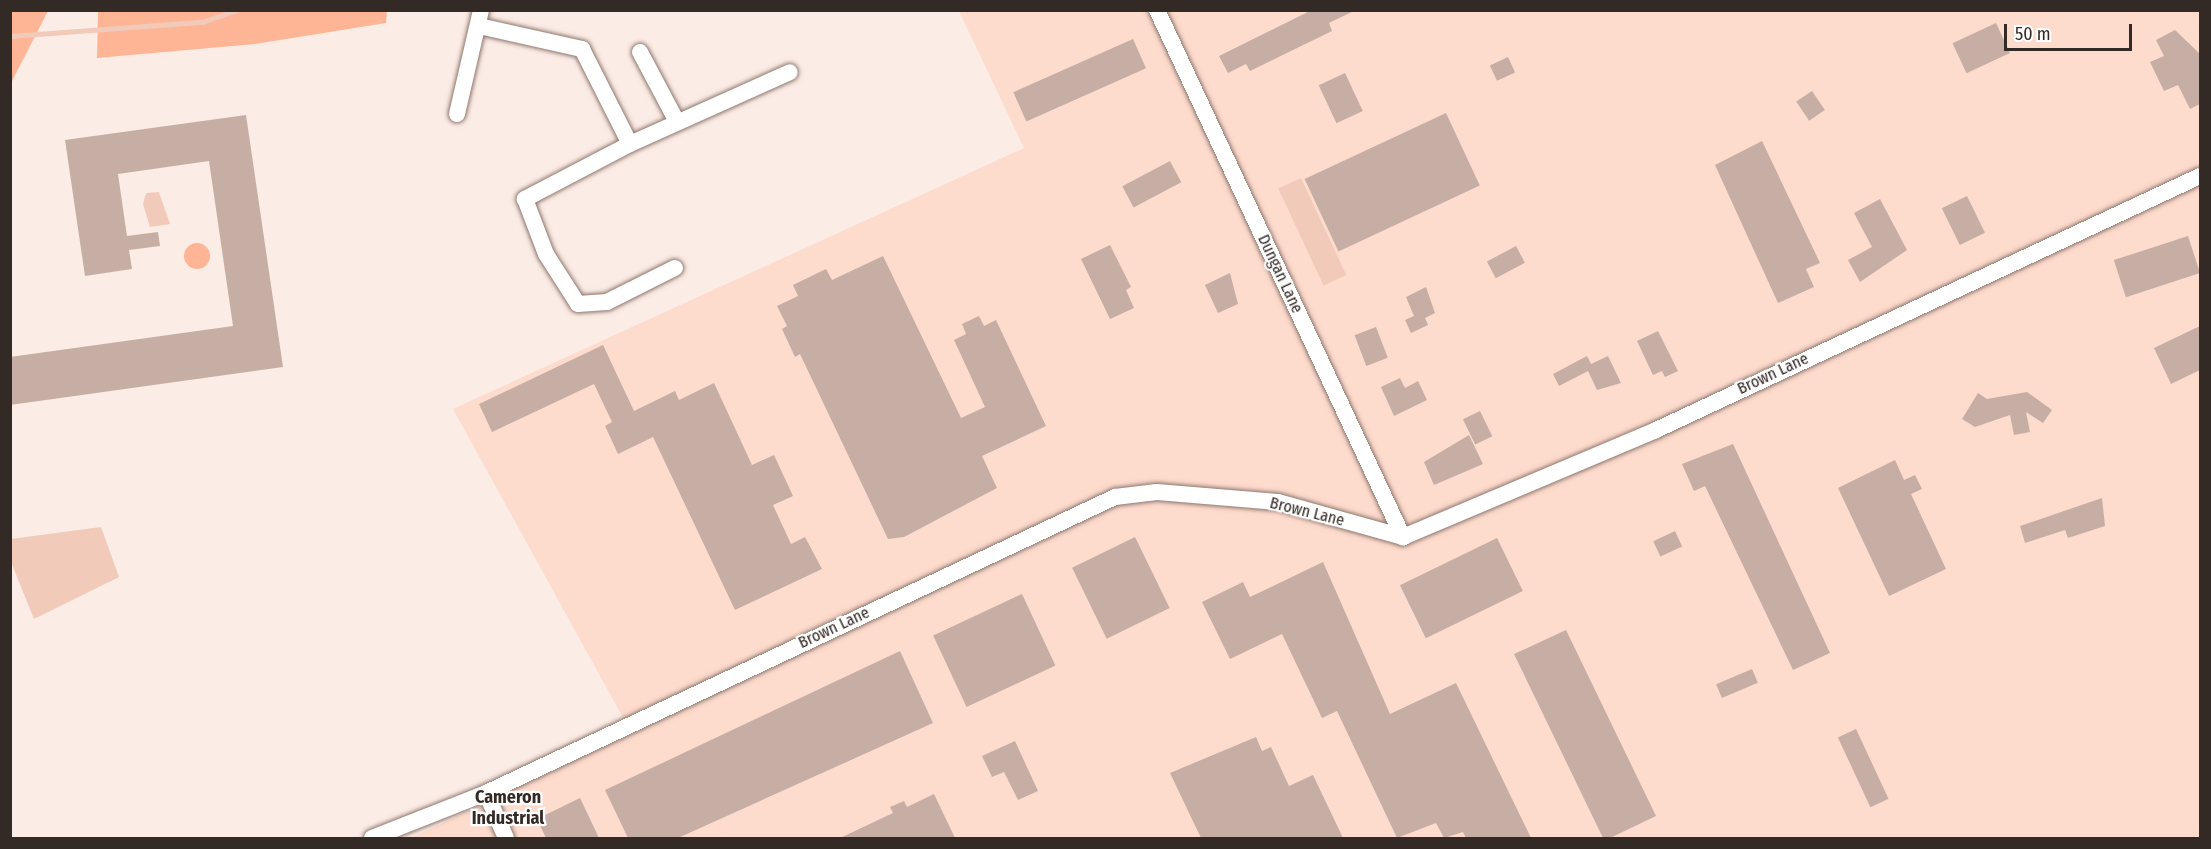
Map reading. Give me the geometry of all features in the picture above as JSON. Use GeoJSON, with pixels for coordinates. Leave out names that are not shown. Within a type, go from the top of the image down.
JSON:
{"type":"FeatureCollection","features":[{"type":"Feature","properties":{"kind":"street","name":"Dungan Lane"},"geometry":{"type":"LineString","coordinates":[[1157,10],[1403,537]]}},
{"type":"Feature","properties":{"kind":"street"},"geometry":{"type":"LineString","coordinates":[[457,114],[480,18],[582,49],[630,144]]}},
{"type":"Feature","properties":{"kind":"street"},"geometry":{"type":"LineString","coordinates":[[640,52],[678,122]]}},
{"type":"Feature","properties":{"kind":"street"},"geometry":{"type":"LineString","coordinates":[[675,268],[607,302],[578,304],[546,254],[525,199],[630,144],[790,72]]}},
{"type":"Feature","properties":{"kind":"street","name":"Brown Lane"},"geometry":{"type":"LineString","coordinates":[[372,838],[486,793],[1115,497],[1157,492],[1278,502],[1403,537],[1656,430],[2200,176]]}},
{"type":"Feature","properties":{"kind":"street"},"geometry":{"type":"LineString","coordinates":[[486,793],[506,838]]}},
{"type":"Feature","properties":{"kind":"shaded area"},"geometry":{"type":"Polygon","coordinates":[[[98,10],[387,11],[386,23],[255,44],[97,58],[98,10]]]}},
{"type":"Feature","properties":{"kind":"shaded area"},"geometry":{"type":"Polygon","coordinates":[[[10,11],[48,11],[11,83],[10,11]]]}},
{"type":"Feature","properties":{"kind":"shaded area"},"geometry":{"type":"Polygon","coordinates":[[[959,11],[2200,11],[2200,838],[411,838],[632,734],[453,409],[1024,148],[959,11]]]}},
{"type":"Feature","properties":{"kind":"shaded area"},"geometry":{"type":"Polygon","coordinates":[[[1301,178],[1346,275],[1324,286],[1278,189],[1301,178]]]}},
{"type":"Feature","properties":{"kind":"shaded area"},"geometry":{"type":"Polygon","coordinates":[[[159,192],[170,224],[150,227],[143,204],[146,193],[159,192]]]}},
{"type":"Feature","properties":{"kind":"shaded area"},"geometry":{"type":"Polygon","coordinates":[[[197,243],[207,246],[210,256],[207,266],[197,269],[187,266],[184,256],[187,246],[197,243]]]}},
{"type":"Feature","properties":{"kind":"shaded area"},"geometry":{"type":"Polygon","coordinates":[[[101,527],[119,577],[34,619],[11,562],[11,539],[101,527]]]}},
{"type":"Feature","properties":{"kind":"building"},"geometry":{"type":"Polygon","coordinates":[[[1312,10],[1356,10],[1329,23],[1332,31],[1250,71],[1246,64],[1228,73],[1219,56],[1312,10]]]}},
{"type":"Feature","properties":{"kind":"building"},"geometry":{"type":"Polygon","coordinates":[[[1996,23],[2010,53],[1966,73],[1952,43],[1996,23]]]}},
{"type":"Feature","properties":{"kind":"building"},"geometry":{"type":"Polygon","coordinates":[[[2175,30],[2200,54],[2200,104],[2190,109],[2178,85],[2164,91],[2150,62],[2164,56],[2156,40],[2175,30]]]}},
{"type":"Feature","properties":{"kind":"building"},"geometry":{"type":"Polygon","coordinates":[[[1133,39],[1146,68],[1026,122],[1013,92],[1133,39]]]}},
{"type":"Feature","properties":{"kind":"building"},"geometry":{"type":"Polygon","coordinates":[[[1508,57],[1515,72],[1497,81],[1490,65],[1508,57]]]}},
{"type":"Feature","properties":{"kind":"building"},"geometry":{"type":"Polygon","coordinates":[[[1345,73],[1363,111],[1336,123],[1319,85],[1345,73]]]}},
{"type":"Feature","properties":{"kind":"building"},"geometry":{"type":"Polygon","coordinates":[[[1812,91],[1825,110],[1809,121],[1796,102],[1812,91]]]}},
{"type":"Feature","properties":{"kind":"building"},"geometry":{"type":"Polygon","coordinates":[[[1446,113],[1480,186],[1338,251],[1305,179],[1446,113]]]}},
{"type":"Feature","properties":{"kind":"building"},"geometry":{"type":"Polygon","coordinates":[[[246,115],[283,367],[10,405],[10,357],[233,326],[209,161],[118,174],[127,236],[158,232],[160,246],[129,250],[132,269],[85,276],[65,140],[246,115]]]}},
{"type":"Feature","properties":{"kind":"building"},"geometry":{"type":"Polygon","coordinates":[[[1762,141],[1820,263],[1806,269],[1814,287],[1778,303],[1715,165],[1762,141]]]}},
{"type":"Feature","properties":{"kind":"building"},"geometry":{"type":"Polygon","coordinates":[[[1170,161],[1181,182],[1134,208],[1122,186],[1170,161]]]}},
{"type":"Feature","properties":{"kind":"building"},"geometry":{"type":"Polygon","coordinates":[[[1967,196],[1985,233],[1960,245],[1942,208],[1967,196]]]}},
{"type":"Feature","properties":{"kind":"building"},"geometry":{"type":"Polygon","coordinates":[[[1880,199],[1907,250],[1860,282],[1848,260],[1872,247],[1854,213],[1880,199]]]}},
{"type":"Feature","properties":{"kind":"building"},"geometry":{"type":"Polygon","coordinates":[[[2188,236],[2200,273],[2126,297],[2114,260],[2188,236]]]}},
{"type":"Feature","properties":{"kind":"building"},"geometry":{"type":"Polygon","coordinates":[[[1110,245],[1131,287],[1126,290],[1134,308],[1110,319],[1081,259],[1110,245]]]}},
{"type":"Feature","properties":{"kind":"building"},"geometry":{"type":"Polygon","coordinates":[[[1516,246],[1525,263],[1496,278],[1487,261],[1516,246]]]}},
{"type":"Feature","properties":{"kind":"building"},"geometry":{"type":"Polygon","coordinates":[[[883,256],[961,418],[985,407],[954,340],[966,334],[962,324],[979,316],[984,326],[996,320],[1046,426],[982,456],[997,488],[904,537],[888,539],[800,354],[795,357],[782,329],[787,326],[777,306],[798,296],[793,285],[826,269],[832,280],[883,256]]]}},
{"type":"Feature","properties":{"kind":"building"},"geometry":{"type":"Polygon","coordinates":[[[1230,273],[1238,304],[1218,313],[1205,285],[1230,273]]]}},
{"type":"Feature","properties":{"kind":"building"},"geometry":{"type":"Polygon","coordinates":[[[1426,287],[1435,313],[1425,318],[1428,325],[1411,333],[1405,320],[1414,316],[1406,297],[1426,287]]]}},
{"type":"Feature","properties":{"kind":"building"},"geometry":{"type":"Polygon","coordinates":[[[2200,326],[2200,370],[2171,384],[2154,348],[2200,326]]]}},
{"type":"Feature","properties":{"kind":"building"},"geometry":{"type":"Polygon","coordinates":[[[1376,327],[1388,358],[1366,366],[1355,335],[1376,327]]]}},
{"type":"Feature","properties":{"kind":"building"},"geometry":{"type":"Polygon","coordinates":[[[1658,331],[1678,371],[1665,377],[1662,371],[1653,375],[1637,341],[1658,331]]]}},
{"type":"Feature","properties":{"kind":"building"},"geometry":{"type":"Polygon","coordinates":[[[603,345],[634,411],[675,391],[679,400],[714,383],[752,465],[774,455],[793,496],[773,505],[791,544],[805,537],[822,569],[735,610],[653,437],[618,454],[605,426],[612,422],[594,384],[492,432],[479,404],[603,345]]]}},
{"type":"Feature","properties":{"kind":"building"},"geometry":{"type":"Polygon","coordinates":[[[1587,356],[1591,364],[1608,356],[1621,383],[1597,390],[1588,371],[1559,386],[1553,374],[1587,356]]]}},
{"type":"Feature","properties":{"kind":"building"},"geometry":{"type":"Polygon","coordinates":[[[1400,378],[1405,388],[1418,381],[1427,400],[1394,416],[1381,387],[1400,378]]]}},
{"type":"Feature","properties":{"kind":"building"},"geometry":{"type":"Polygon","coordinates":[[[2027,392],[2052,410],[2043,423],[2026,412],[2030,432],[2014,435],[2010,415],[1975,427],[1962,419],[1978,393],[1987,399],[2027,392]]]}},
{"type":"Feature","properties":{"kind":"building"},"geometry":{"type":"Polygon","coordinates":[[[1480,411],[1492,436],[1475,444],[1463,419],[1480,411]]]}},
{"type":"Feature","properties":{"kind":"building"},"geometry":{"type":"Polygon","coordinates":[[[1469,435],[1483,464],[1434,485],[1424,462],[1469,435]]]}},
{"type":"Feature","properties":{"kind":"building"},"geometry":{"type":"Polygon","coordinates":[[[1733,444],[1830,653],[1793,670],[1705,486],[1694,491],[1682,464],[1733,444]]]}},
{"type":"Feature","properties":{"kind":"building"},"geometry":{"type":"Polygon","coordinates":[[[1895,460],[1904,480],[1915,475],[1922,489],[1911,494],[1946,569],[1889,596],[1838,488],[1895,460]]]}},
{"type":"Feature","properties":{"kind":"building"},"geometry":{"type":"Polygon","coordinates":[[[2102,498],[2105,526],[2068,538],[2065,530],[2025,543],[2020,526],[2102,498]]]}},
{"type":"Feature","properties":{"kind":"building"},"geometry":{"type":"Polygon","coordinates":[[[1675,531],[1682,546],[1660,557],[1653,541],[1675,531]]]}},
{"type":"Feature","properties":{"kind":"building"},"geometry":{"type":"Polygon","coordinates":[[[1135,537],[1170,608],[1107,639],[1072,568],[1135,537]]]}},
{"type":"Feature","properties":{"kind":"building"},"geometry":{"type":"Polygon","coordinates":[[[1497,538],[1523,591],[1426,638],[1400,585],[1497,538]]]}},
{"type":"Feature","properties":{"kind":"building"},"geometry":{"type":"Polygon","coordinates":[[[1323,562],[1390,714],[1456,683],[1531,838],[1466,838],[1463,832],[1444,838],[1436,823],[1397,838],[1337,711],[1322,718],[1282,634],[1230,659],[1202,602],[1243,582],[1250,597],[1323,562]]]}},
{"type":"Feature","properties":{"kind":"building"},"geometry":{"type":"Polygon","coordinates":[[[1022,594],[1055,666],[967,707],[933,635],[1022,594]]]}},
{"type":"Feature","properties":{"kind":"building"},"geometry":{"type":"Polygon","coordinates":[[[1566,630],[1656,816],[1610,838],[1603,838],[1514,654],[1566,630]]]}},
{"type":"Feature","properties":{"kind":"building"},"geometry":{"type":"Polygon","coordinates":[[[900,651],[933,723],[678,838],[628,838],[605,790],[900,651]]]}},
{"type":"Feature","properties":{"kind":"building"},"geometry":{"type":"Polygon","coordinates":[[[1752,669],[1758,683],[1722,698],[1716,684],[1752,669]]]}},
{"type":"Feature","properties":{"kind":"building"},"geometry":{"type":"Polygon","coordinates":[[[1856,729],[1889,799],[1870,807],[1838,737],[1856,729]]]}},
{"type":"Feature","properties":{"kind":"building"},"geometry":{"type":"Polygon","coordinates":[[[1256,737],[1262,751],[1271,747],[1289,786],[1313,775],[1343,838],[1201,838],[1170,773],[1256,737]]]}},
{"type":"Feature","properties":{"kind":"building"},"geometry":{"type":"Polygon","coordinates":[[[1015,741],[1038,791],[1018,800],[1004,772],[992,777],[982,756],[1015,741]]]}},
{"type":"Feature","properties":{"kind":"building"},"geometry":{"type":"Polygon","coordinates":[[[934,794],[955,838],[840,838],[893,813],[890,807],[904,801],[907,807],[934,794]]]}},
{"type":"Feature","properties":{"kind":"building"},"geometry":{"type":"Polygon","coordinates":[[[580,798],[599,838],[546,838],[537,819],[580,798]]]}},
{"type":"Feature","properties":{"kind":"waterway"},"geometry":{"type":"LineString","coordinates":[[10,36],[202,22],[237,10]]}},
{"type":"Feature","properties":{"kind":"district","name":"Cameron Industrial"},"geometry":{"type":"Point","coordinates":[508,808]}}]}
